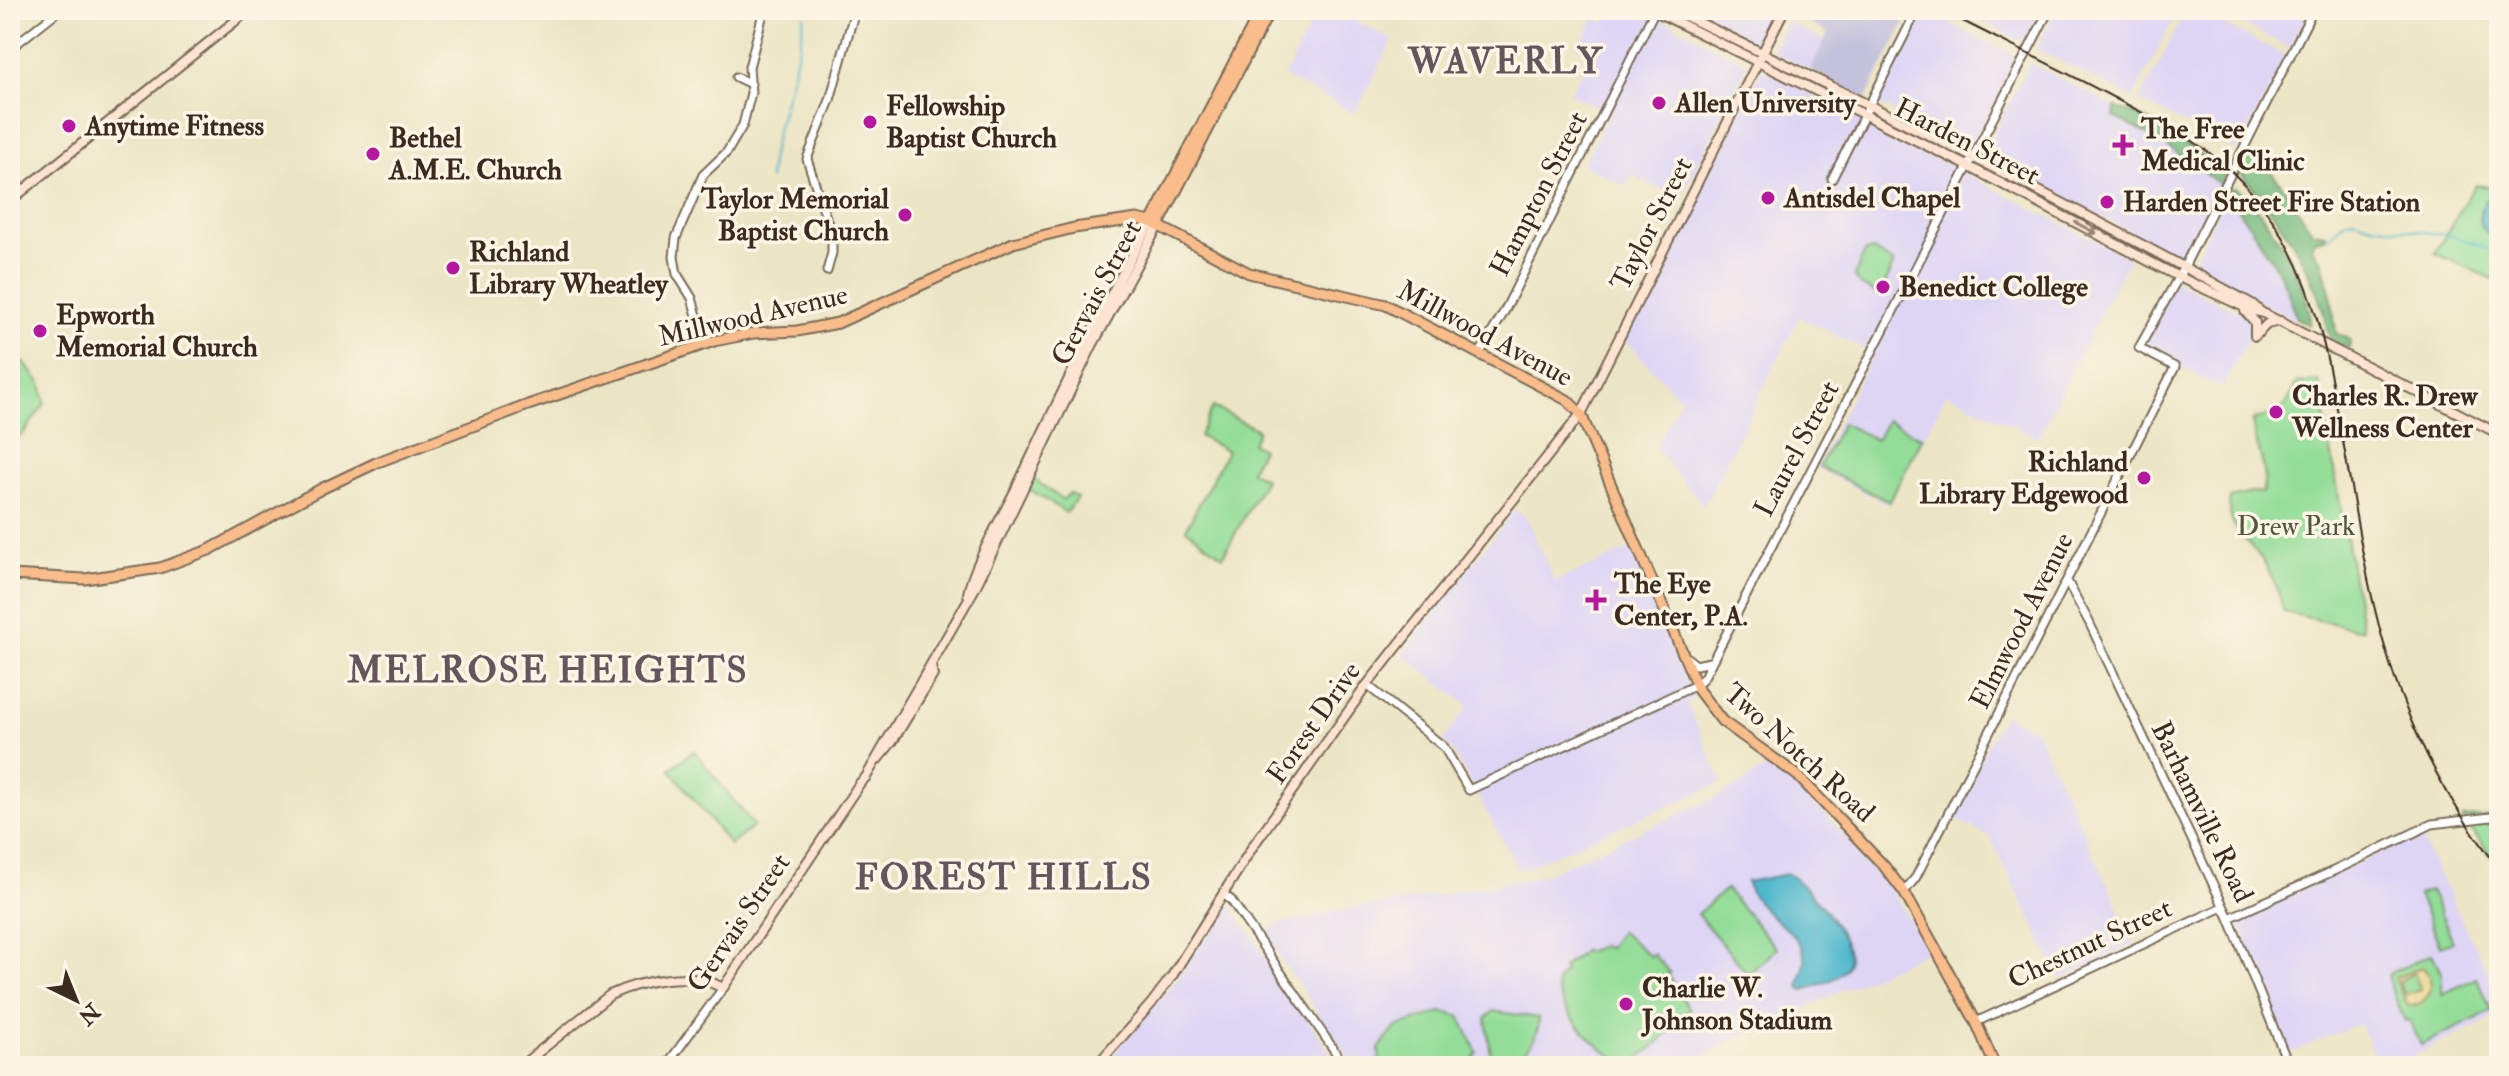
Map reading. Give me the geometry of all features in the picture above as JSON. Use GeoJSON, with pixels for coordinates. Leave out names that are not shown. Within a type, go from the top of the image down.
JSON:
{"type":"FeatureCollection","features":[{"type":"Feature","properties":{"kind":"main road"},"geometry":{"type":"LineString","coordinates":[[10,201],[249,10]]}},
{"type":"Feature","properties":{"kind":"main road","name":"Gervais Street"},"geometry":{"type":"LineString","coordinates":[[723,988],[877,761],[878,754],[979,580],[1093,344],[1261,10]]}},
{"type":"Feature","properties":{"kind":"main road","name":"Gervais Street"},"geometry":{"type":"LineString","coordinates":[[1154,224],[1270,10]]}},
{"type":"Feature","properties":{"kind":"main road","name":"Harden Street"},"geometry":{"type":"LineString","coordinates":[[1655,10],[1761,57]]}},
{"type":"Feature","properties":{"kind":"main road","name":"Harden Street"},"geometry":{"type":"LineString","coordinates":[[1673,10],[1866,110],[2184,267],[2256,306],[2261,312]]}},
{"type":"Feature","properties":{"kind":"main road","name":"Taylor Street"},"geometry":{"type":"LineString","coordinates":[[1581,414],[1784,10]]}},
{"type":"Feature","properties":{"kind":"main road","name":"Harden Street"},"geometry":{"type":"LineString","coordinates":[[1970,162],[2179,277],[2280,321],[2499,434]]}},
{"type":"Feature","properties":{"kind":"main road","name":"Millwood Avenue"},"geometry":{"type":"LineString","coordinates":[[10,575],[85,579],[160,568],[227,541],[323,488],[378,462],[534,402],[705,344],[754,333],[797,331],[838,323],[1013,243],[1047,233],[1137,219],[1154,224],[1249,273],[1386,305],[1567,400],[1581,414]]}},
{"type":"Feature","properties":{"kind":"main road"},"geometry":{"type":"LineString","coordinates":[[2231,301],[2254,318],[2255,336],[2267,324],[2280,321]]}},
{"type":"Feature","properties":{"kind":"main road","name":"Two Notch Road"},"geometry":{"type":"LineString","coordinates":[[1581,414],[1696,685],[1722,721],[1797,775],[1820,797],[1865,843],[1904,892],[1976,1022],[1995,1066]]}},
{"type":"Feature","properties":{"kind":"main road","name":"Forest Drive"},"geometry":{"type":"LineString","coordinates":[[1096,1066],[1172,976],[1223,894],[1367,685],[1581,414]]}},
{"type":"Feature","properties":{"kind":"main road"},"geometry":{"type":"LineString","coordinates":[[521,1066],[610,995],[627,987],[657,979],[711,982],[723,988]]}},
{"type":"Feature","properties":{"kind":"street"},"geometry":{"type":"LineString","coordinates":[[10,49],[59,10]]}},
{"type":"Feature","properties":{"kind":"street"},"geometry":{"type":"LineString","coordinates":[[705,344],[692,298],[677,274],[674,257],[676,238],[703,175],[727,152],[749,108],[749,67],[764,10]]}},
{"type":"Feature","properties":{"kind":"street"},"geometry":{"type":"LineString","coordinates":[[827,271],[832,253],[832,236],[807,159],[830,100],[855,10]]}},
{"type":"Feature","properties":{"kind":"street","name":"Hampton Street"},"geometry":{"type":"LineString","coordinates":[[1480,353],[1655,10]]}},
{"type":"Feature","properties":{"kind":"street"},"geometry":{"type":"LineString","coordinates":[[1832,179],[1917,10]]}},
{"type":"Feature","properties":{"kind":"street","name":"Laurel Street"},"geometry":{"type":"LineString","coordinates":[[1696,685],[1704,677],[2049,10]]}},
{"type":"Feature","properties":{"kind":"street"},"geometry":{"type":"LineString","coordinates":[[2179,277],[2313,10]]}},
{"type":"Feature","properties":{"kind":"street"},"geometry":{"type":"LineString","coordinates":[[736,77],[751,84]]}},
{"type":"Feature","properties":{"kind":"street","name":"Elmwood Avenue"},"geometry":{"type":"LineString","coordinates":[[1904,892],[1916,877],[2175,367],[2139,348],[2179,277]]}},
{"type":"Feature","properties":{"kind":"street","name":"Barhamville Road"},"geometry":{"type":"LineString","coordinates":[[2067,581],[2229,918],[2289,1066]]}},
{"type":"Feature","properties":{"kind":"street"},"geometry":{"type":"LineString","coordinates":[[1682,651],[1696,665],[1706,665],[1712,661]]}},
{"type":"Feature","properties":{"kind":"street"},"geometry":{"type":"LineString","coordinates":[[1367,685],[1444,747],[1469,790],[1696,685]]}},
{"type":"Feature","properties":{"kind":"street"},"geometry":{"type":"LineString","coordinates":[[2229,918],[2432,824],[2462,818],[2499,816]]}},
{"type":"Feature","properties":{"kind":"street"},"geometry":{"type":"LineString","coordinates":[[1223,894],[1231,900],[1345,1066]]}},
{"type":"Feature","properties":{"kind":"street","name":"Chestnut Street"},"geometry":{"type":"LineString","coordinates":[[1976,1022],[2223,907]]}},
{"type":"Feature","properties":{"kind":"street","name":"Gervais Street"},"geometry":{"type":"LineString","coordinates":[[666,1066],[723,988]]}},
{"type":"Feature","properties":{"kind":"shaded area"},"geometry":{"type":"Polygon","coordinates":[[[1318,10],[1334,10],[1393,40],[1355,113],[1284,77],[1318,10]]]}},
{"type":"Feature","properties":{"kind":"shaded area","name":"Allen University"},"geometry":{"type":"Polygon","coordinates":[[[1610,10],[1644,10],[1748,64],[1680,199],[1632,175],[1626,186],[1583,164],[1609,113],[1570,94],[1591,54],[1579,48],[1594,18],[1604,23],[1610,10]]]}},
{"type":"Feature","properties":{"kind":"shaded area"},"geometry":{"type":"Polygon","coordinates":[[[1685,10],[1775,10],[1758,45],[1685,10]]]}},
{"type":"Feature","properties":{"kind":"shaded area"},"geometry":{"type":"Polygon","coordinates":[[[1793,10],[1911,10],[1866,99],[1810,70],[1828,33],[1791,14],[1793,10]]]}},
{"type":"Feature","properties":{"kind":"shaded area"},"geometry":{"type":"Polygon","coordinates":[[[1923,10],[2019,58],[1970,151],[1875,102],[1923,10]]]}},
{"type":"Feature","properties":{"kind":"shaded area"},"geometry":{"type":"Polygon","coordinates":[[[1959,10],[2044,10],[2027,44],[1959,10]]]}},
{"type":"Feature","properties":{"kind":"shaded area"},"geometry":{"type":"Polygon","coordinates":[[[2056,10],[2178,10],[2133,98],[2036,49],[2056,10]]]}},
{"type":"Feature","properties":{"kind":"shaded area"},"geometry":{"type":"Polygon","coordinates":[[[2186,10],[2194,10],[2286,56],[2238,151],[2140,101],[2186,10]]]}},
{"type":"Feature","properties":{"kind":"shaded area"},"geometry":{"type":"Polygon","coordinates":[[[2215,10],[2309,10],[2290,48],[2215,10]]]}},
{"type":"Feature","properties":{"kind":"shaded area"},"geometry":{"type":"Polygon","coordinates":[[[1787,22],[1824,41],[1810,70],[1772,52],[1787,22]]]}},
{"type":"Feature","properties":{"kind":"shaded area"},"geometry":{"type":"Polygon","coordinates":[[[2030,63],[2115,107],[2114,117],[2160,141],[2221,185],[2186,254],[2178,258],[1984,153],[2030,63]]]}},
{"type":"Feature","properties":{"kind":"shaded area","name":"Benedict College"},"geometry":{"type":"Polygon","coordinates":[[[1762,69],[2129,258],[2038,438],[1947,393],[1889,505],[1816,468],[1873,353],[1799,317],[1704,506],[1655,448],[1681,399],[1624,340],[1762,69]]]}},
{"type":"Feature","properties":{"kind":"shaded area"},"geometry":{"type":"Polygon","coordinates":[[[2231,197],[2282,281],[2295,309],[2294,321],[2193,262],[2221,204],[2231,197]]]}},
{"type":"Feature","properties":{"kind":"shaded area"},"geometry":{"type":"Polygon","coordinates":[[[2172,280],[2251,318],[2254,328],[2222,388],[2139,344],[2172,280]]]}},
{"type":"Feature","properties":{"kind":"shaded area"},"geometry":{"type":"Polygon","coordinates":[[[1513,512],[1520,512],[1526,517],[1555,582],[1633,548],[1693,699],[1687,703],[1722,783],[1519,870],[1452,750],[1442,741],[1469,706],[1402,654],[1513,512]]]}},
{"type":"Feature","properties":{"kind":"shaded area"},"geometry":{"type":"Polygon","coordinates":[[[2004,714],[2036,731],[2135,943],[2061,980],[1990,837],[1951,816],[2004,714]]]}},
{"type":"Feature","properties":{"kind":"shaded area"},"geometry":{"type":"Polygon","coordinates":[[[1769,765],[1813,802],[1874,866],[1928,951],[1680,1065],[1354,1066],[1263,932],[1283,923],[1355,907],[1539,877],[1716,798],[1769,765]]]}},
{"type":"Feature","properties":{"kind":"shaded area"},"geometry":{"type":"Polygon","coordinates":[[[2419,834],[2499,996],[2499,1015],[2393,1066],[2380,1066],[2359,1023],[2291,1053],[2239,923],[2241,919],[2419,834]]]}},
{"type":"Feature","properties":{"kind":"shaded area"},"geometry":{"type":"Polygon","coordinates":[[[1227,904],[1233,908],[1335,1060],[1325,1066],[1104,1066],[1180,976],[1227,904]]]}},
{"type":"Feature","properties":{"kind":"green space"},"geometry":{"type":"Polygon","coordinates":[[[2115,107],[2159,127],[2199,154],[2225,174],[2221,185],[2160,141],[2114,117],[2115,107]]]}},
{"type":"Feature","properties":{"kind":"green space"},"geometry":{"type":"Polygon","coordinates":[[[2246,158],[2266,167],[2313,232],[2326,234],[2325,238],[2315,240],[2311,247],[2322,261],[2336,334],[2347,337],[2349,349],[2330,338],[2315,288],[2298,252],[2240,172],[2246,158]]]}},
{"type":"Feature","properties":{"kind":"green space"},"geometry":{"type":"Polygon","coordinates":[[[2475,185],[2499,188],[2499,282],[2435,253],[2475,185]]]}},
{"type":"Feature","properties":{"kind":"green space"},"geometry":{"type":"Polygon","coordinates":[[[2236,188],[2259,211],[2285,251],[2304,294],[2309,325],[2296,318],[2278,271],[2232,200],[2230,190],[2236,188]]]}},
{"type":"Feature","properties":{"kind":"green space"},"geometry":{"type":"Polygon","coordinates":[[[1873,250],[1894,263],[1884,287],[1876,293],[1860,285],[1854,277],[1865,252],[1873,250]]]}},
{"type":"Feature","properties":{"kind":"green space"},"geometry":{"type":"Polygon","coordinates":[[[24,362],[41,384],[45,403],[23,434],[10,442],[10,373],[24,362]]]}},
{"type":"Feature","properties":{"kind":"green space","name":"Drew Park"},"geometry":{"type":"Polygon","coordinates":[[[2319,381],[2362,630],[2284,612],[2268,570],[2240,534],[2229,508],[2230,498],[2262,493],[2263,464],[2253,420],[2281,410],[2296,383],[2319,381]]]}},
{"type":"Feature","properties":{"kind":"green space"},"geometry":{"type":"Polygon","coordinates":[[[1213,407],[1258,430],[1252,443],[1262,449],[1250,471],[1265,479],[1223,556],[1186,529],[1227,451],[1199,436],[1213,407]]]}},
{"type":"Feature","properties":{"kind":"green space"},"geometry":{"type":"Polygon","coordinates":[[[1887,420],[1922,438],[1889,502],[1819,467],[1842,423],[1876,440],[1887,420]]]}},
{"type":"Feature","properties":{"kind":"green space"},"geometry":{"type":"Polygon","coordinates":[[[1032,478],[1063,500],[1069,493],[1077,498],[1066,513],[1028,488],[1032,478]]]}},
{"type":"Feature","properties":{"kind":"green space"},"geometry":{"type":"Polygon","coordinates":[[[694,751],[754,826],[730,845],[670,769],[694,751]]]}},
{"type":"Feature","properties":{"kind":"green space"},"geometry":{"type":"Polygon","coordinates":[[[2499,816],[2499,865],[2462,818],[2499,816]]]}},
{"type":"Feature","properties":{"kind":"green space"},"geometry":{"type":"Polygon","coordinates":[[[1726,889],[1777,949],[1748,974],[1697,914],[1726,889]]]}},
{"type":"Feature","properties":{"kind":"green space"},"geometry":{"type":"Polygon","coordinates":[[[2430,890],[2453,941],[2440,946],[2418,895],[2430,890]]]}},
{"type":"Feature","properties":{"kind":"green space","name":"Charlie W. Johnson Stadium"},"geometry":{"type":"Polygon","coordinates":[[[1620,931],[1650,956],[1653,954],[1670,973],[1668,975],[1690,1010],[1670,1020],[1669,1033],[1633,1064],[1611,1055],[1587,1034],[1566,1009],[1557,987],[1565,971],[1563,968],[1584,950],[1586,952],[1601,946],[1608,948],[1620,931]]]}},
{"type":"Feature","properties":{"kind":"green space"},"geometry":{"type":"Polygon","coordinates":[[[2432,954],[2442,975],[2442,994],[2477,978],[2492,1011],[2421,1045],[2410,1021],[2405,1022],[2388,979],[2390,973],[2432,954]]]}},
{"type":"Feature","properties":{"kind":"green space"},"geometry":{"type":"Polygon","coordinates":[[[1493,1011],[1539,1018],[1535,1036],[1525,1051],[1511,1060],[1492,1064],[1486,1018],[1493,1011]]]}},
{"type":"Feature","properties":{"kind":"green space"},"geometry":{"type":"Polygon","coordinates":[[[1442,1012],[1460,1016],[1477,1052],[1469,1066],[1380,1066],[1379,1049],[1396,1027],[1442,1012]]]}},
{"type":"Feature","properties":{"kind":"sand"},"geometry":{"type":"Polygon","coordinates":[[[2422,967],[2430,980],[2430,992],[2422,1002],[2408,1006],[2395,978],[2422,967]],[[2414,973],[2399,981],[2405,995],[2421,990],[2414,973]]]}},
{"type":"Feature","properties":{"kind":"water"},"geometry":{"type":"Polygon","coordinates":[[[2486,199],[2499,203],[2499,236],[2486,231],[2480,223],[2486,199]]]}},
{"type":"Feature","properties":{"kind":"water"},"geometry":{"type":"Polygon","coordinates":[[[1788,874],[1808,891],[1831,918],[1846,948],[1848,961],[1844,971],[1831,980],[1804,990],[1799,988],[1805,961],[1803,949],[1794,936],[1758,903],[1746,882],[1788,874]]]}},
{"type":"Feature","properties":{"kind":"waterway"},"geometry":{"type":"LineString","coordinates":[[769,180],[775,138],[797,57],[804,16]]}},
{"type":"Feature","properties":{"kind":"waterway"},"geometry":{"type":"LineString","coordinates":[[2329,237],[2343,222],[2354,219],[2372,225],[2454,236],[2499,253]]}},
{"type":"Feature","properties":{"kind":"railway"},"geometry":{"type":"LineString","coordinates":[[1941,10],[2191,140],[2230,170],[2276,225],[2306,285],[2325,350],[2370,589],[2393,674],[2431,762],[2462,817],[2499,868]]}},
{"type":"Feature","properties":{"kind":"place","name":"Allen University"},"geometry":{"type":"Point","coordinates":[1659,103]}},
{"type":"Feature","properties":{"kind":"place","name":"Fellowship Baptist Church"},"geometry":{"type":"Point","coordinates":[870,122]}},
{"type":"Feature","properties":{"kind":"place","name":"Anytime Fitness"},"geometry":{"type":"Point","coordinates":[69,126]}},
{"type":"Feature","properties":{"kind":"place","name":"The Free Medical Clinic"},"geometry":{"type":"Point","coordinates":[2123,145]}},
{"type":"Feature","properties":{"kind":"place","name":"Bethel A.M.E. Church"},"geometry":{"type":"Point","coordinates":[373,154]}},
{"type":"Feature","properties":{"kind":"place","name":"Antisdel Chapel"},"geometry":{"type":"Point","coordinates":[1768,198]}},
{"type":"Feature","properties":{"kind":"place","name":"Harden Street Fire Station"},"geometry":{"type":"Point","coordinates":[2107,202]}},
{"type":"Feature","properties":{"kind":"place","name":"Taylor Memorial Baptist Church"},"geometry":{"type":"Point","coordinates":[905,215]}},
{"type":"Feature","properties":{"kind":"place","name":"Richland Library Wheatley"},"geometry":{"type":"Point","coordinates":[453,268]}},
{"type":"Feature","properties":{"kind":"place","name":"Benedict College"},"geometry":{"type":"Point","coordinates":[1883,287]}},
{"type":"Feature","properties":{"kind":"place","name":"Epworth Memorial Church"},"geometry":{"type":"Point","coordinates":[40,331]}},
{"type":"Feature","properties":{"kind":"place","name":"Charles R. Drew Wellness Center"},"geometry":{"type":"Point","coordinates":[2276,412]}},
{"type":"Feature","properties":{"kind":"place","name":"Richland Library Edgewood"},"geometry":{"type":"Point","coordinates":[2144,478]}},
{"type":"Feature","properties":{"kind":"place","name":"The Eye Center, P.A."},"geometry":{"type":"Point","coordinates":[1596,600]}},
{"type":"Feature","properties":{"kind":"place","name":"Charlie W. Johnson Stadium"},"geometry":{"type":"Point","coordinates":[1626,1004]}},
{"type":"Feature","properties":{"kind":"district","name":"WAVERLY"},"geometry":{"type":"Point","coordinates":[1506,61]}},
{"type":"Feature","properties":{"kind":"district","name":"MELROSE HEIGHTS"},"geometry":{"type":"Point","coordinates":[548,670]}},
{"type":"Feature","properties":{"kind":"district","name":"FOREST HILLS"},"geometry":{"type":"Point","coordinates":[1004,877]}}]}
